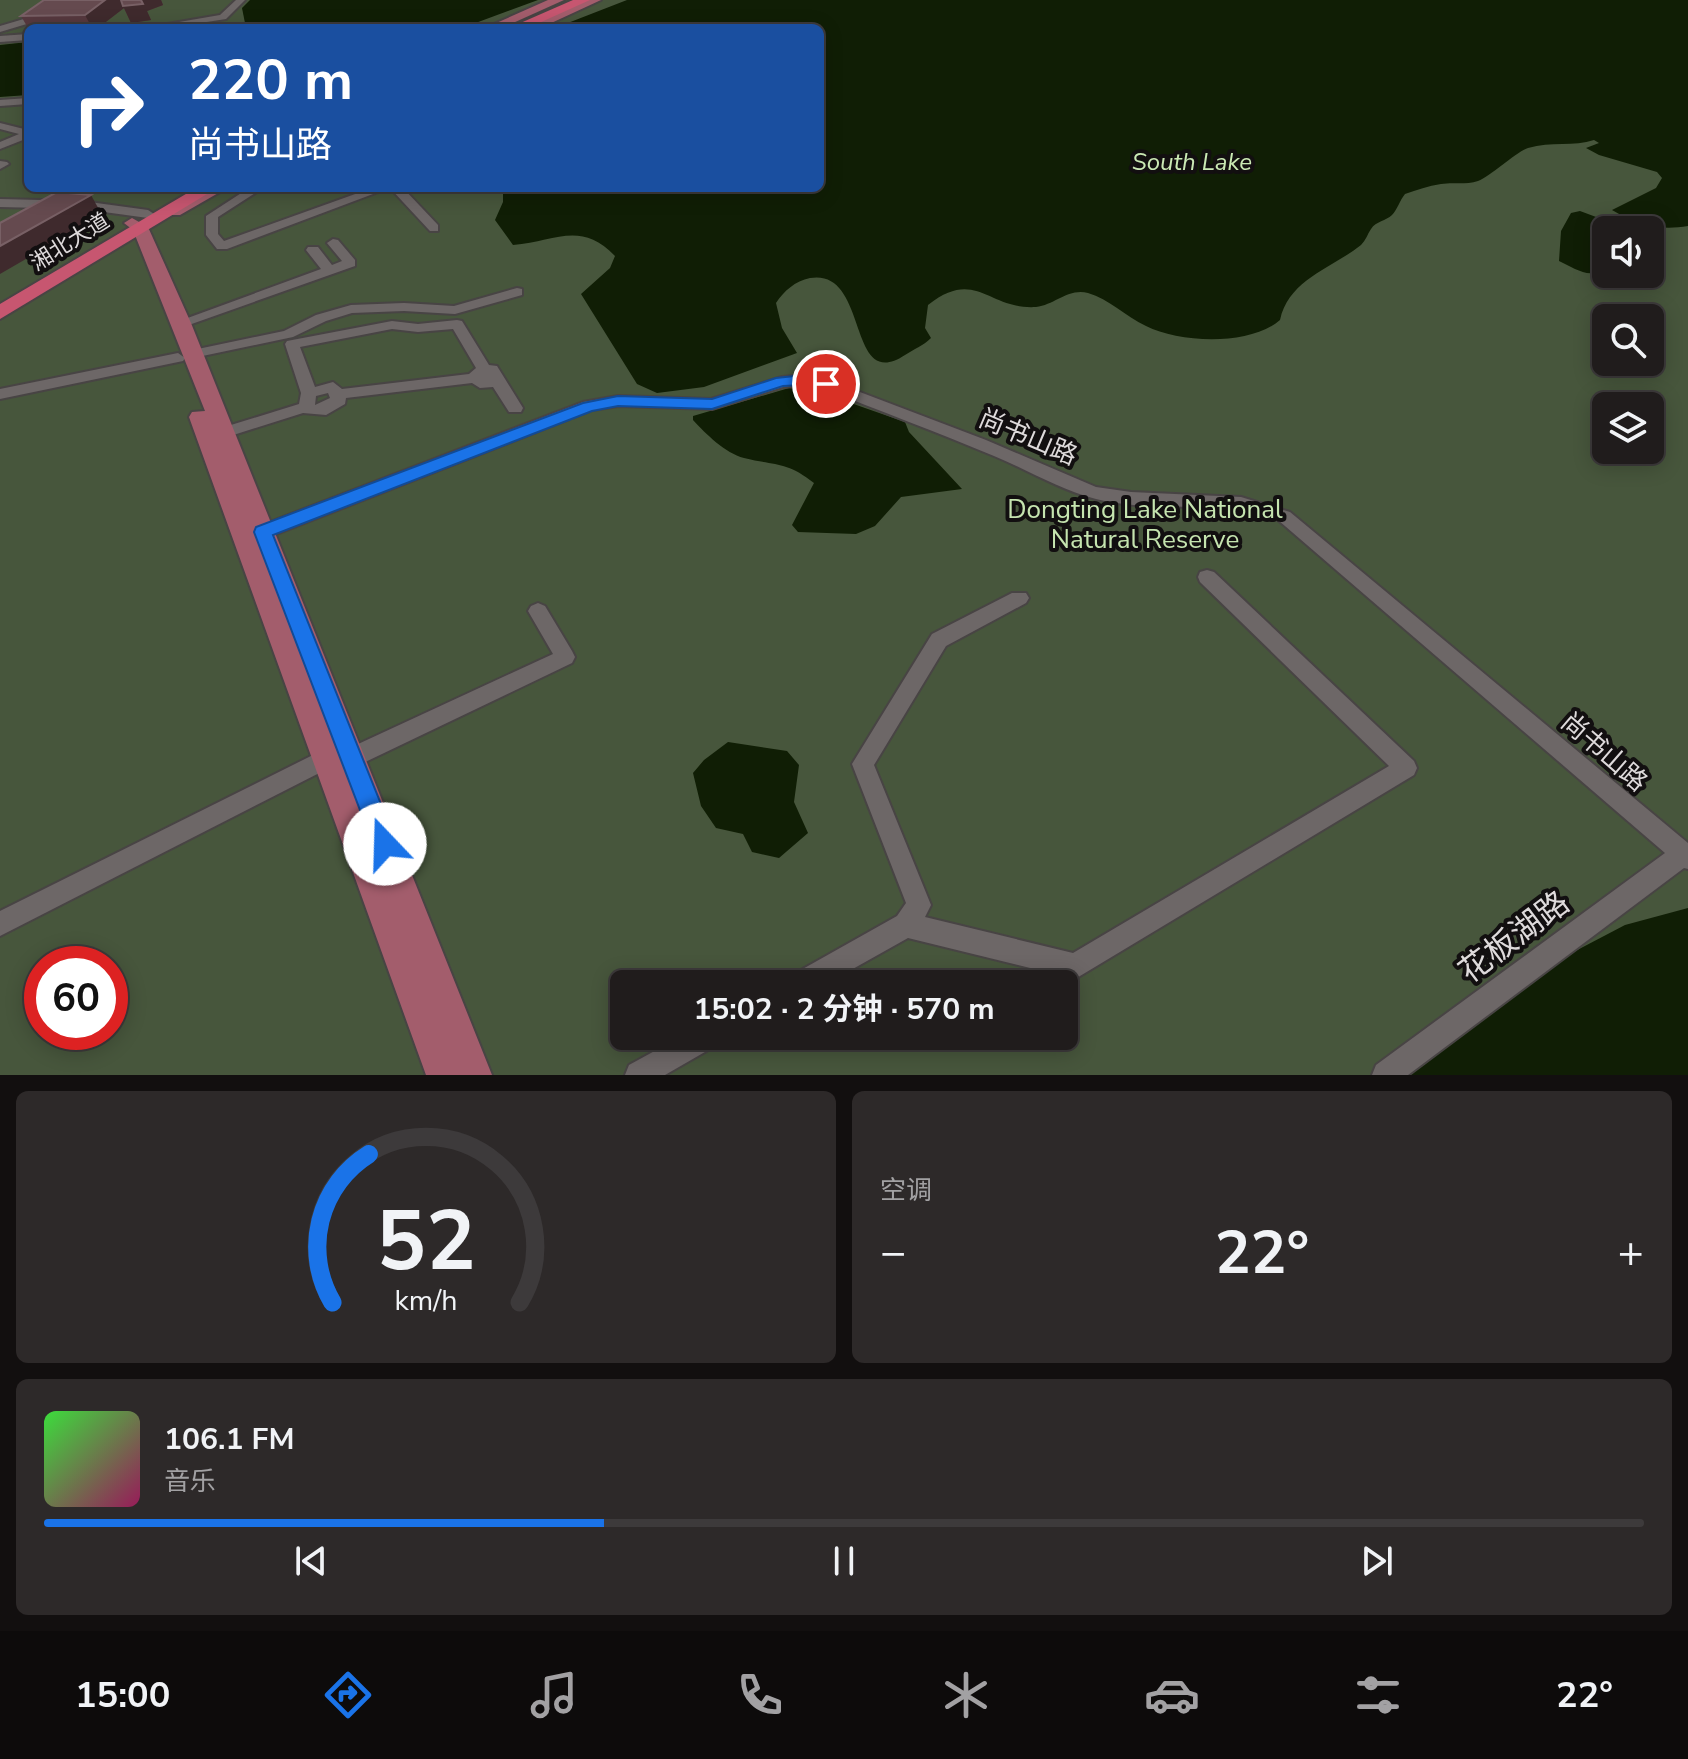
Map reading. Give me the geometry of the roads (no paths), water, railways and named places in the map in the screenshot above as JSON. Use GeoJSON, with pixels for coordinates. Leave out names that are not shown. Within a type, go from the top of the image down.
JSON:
{"type":"FeatureCollection","features":[{"type":"Feature","properties":{"kind":"highway"},"geometry":{"type":"LineString","coordinates":[[515,24],[572,0]]}},
{"type":"Feature","properties":{"kind":"highway"},"geometry":{"type":"LineString","coordinates":[[526,24],[584,0]]}},
{"type":"Feature","properties":{"kind":"highway","name":"湘北大道"},"geometry":{"type":"LineString","coordinates":[[2,304],[190,192]]}},
{"type":"Feature","properties":{"kind":"highway","name":"湘北大道"},"geometry":{"type":"LineString","coordinates":[[133,226],[200,192]]}},
{"type":"Feature","properties":{"kind":"main road"},"geometry":{"type":"LineString","coordinates":[[501,24],[558,0]]}},
{"type":"Feature","properties":{"kind":"main road"},"geometry":{"type":"LineString","coordinates":[[539,24],[595,0]]}},
{"type":"Feature","properties":{"kind":"main road"},"geometry":{"type":"LineString","coordinates":[[133,226],[180,192]]}},
{"type":"Feature","properties":{"kind":"main road"},"geometry":{"type":"LineString","coordinates":[[133,226],[210,192]]}},
{"type":"Feature","properties":{"kind":"main road"},"geometry":{"type":"LineString","coordinates":[[133,226],[181,323],[185,356],[224,433],[263,532],[444,1075]]}},
{"type":"Feature","properties":{"kind":"main road"},"geometry":{"type":"LineString","coordinates":[[133,226],[339,758],[474,1075]]}},
{"type":"Feature","properties":{"kind":"street"},"geometry":{"type":"LineString","coordinates":[[0,29],[37,18],[66,0]]}},
{"type":"Feature","properties":{"kind":"street"},"geometry":{"type":"LineString","coordinates":[[200,24],[225,22],[241,0]]}},
{"type":"Feature","properties":{"kind":"street"},"geometry":{"type":"LineString","coordinates":[[0,39],[24,37]]}},
{"type":"Feature","properties":{"kind":"street"},"geometry":{"type":"LineString","coordinates":[[0,104],[24,101]]}},
{"type":"Feature","properties":{"kind":"street"},"geometry":{"type":"LineString","coordinates":[[0,126],[24,133]]}},
{"type":"Feature","properties":{"kind":"street"},"geometry":{"type":"LineString","coordinates":[[0,146],[24,136]]}},
{"type":"Feature","properties":{"kind":"street"},"geometry":{"type":"LineString","coordinates":[[251,192],[212,216],[212,235],[222,246],[372,192]]}},
{"type":"Feature","properties":{"kind":"street"},"geometry":{"type":"LineString","coordinates":[[400,192],[434,228]]}},
{"type":"Feature","properties":{"kind":"street"},"geometry":{"type":"LineString","coordinates":[[0,203],[82,205],[133,226]]}},
{"type":"Feature","properties":{"kind":"street"},"geometry":{"type":"LineString","coordinates":[[181,323],[350,263],[333,243]]}},
{"type":"Feature","properties":{"kind":"street"},"geometry":{"type":"LineString","coordinates":[[313,250],[329,270]]}},
{"type":"Feature","properties":{"kind":"street"},"geometry":{"type":"LineString","coordinates":[[0,394],[288,334],[321,318],[351,309],[404,307],[455,310],[517,292]]}},
{"type":"Feature","properties":{"kind":"street"},"geometry":{"type":"LineString","coordinates":[[308,400],[292,344],[392,325],[418,328],[457,324],[485,376],[515,408]]}},
{"type":"Feature","properties":{"kind":"street"},"geometry":{"type":"LineString","coordinates":[[224,433],[333,387],[338,394],[485,376]]}},
{"type":"Feature","properties":{"kind":"street","name":"尚书山路"},"geometry":{"type":"LineString","coordinates":[[263,532],[589,406],[618,401],[712,404],[782,382],[804,380],[826,384],[1006,454],[1075,486],[1109,496],[1236,501],[1262,506],[1284,516],[1685,856]]}},
{"type":"Feature","properties":{"kind":"street"},"geometry":{"type":"LineString","coordinates":[[906,925],[1075,966],[1406,768],[1207,577]]}},
{"type":"Feature","properties":{"kind":"street"},"geometry":{"type":"LineString","coordinates":[[826,970],[906,925],[919,905],[863,764],[939,640],[1019,598]]}},
{"type":"Feature","properties":{"kind":"street"},"geometry":{"type":"LineString","coordinates":[[0,924],[339,758],[565,657],[538,611]]}},
{"type":"Feature","properties":{"kind":"street","name":"花板湖路"},"geometry":{"type":"LineString","coordinates":[[1386,1075],[1685,856]]}},
{"type":"Feature","properties":{"kind":"street"},"geometry":{"type":"LineString","coordinates":[[639,1075],[683,1050]]}},
{"type":"Feature","properties":{"kind":"water"},"geometry":{"type":"Polygon","coordinates":[[[250,0],[538,0],[473,24],[245,24],[242,8],[250,0]]]}},
{"type":"Feature","properties":{"kind":"water","name":"South Lake"},"geometry":{"type":"Polygon","coordinates":[[[627,0],[1688,0],[1688,226],[1664,228],[1664,216],[1623,216],[1612,210],[1656,188],[1662,178],[1657,172],[1599,155],[1586,148],[1599,143],[1594,140],[1537,146],[1523,150],[1478,181],[1445,183],[1405,194],[1392,215],[1373,226],[1361,245],[1313,276],[1292,294],[1280,320],[1251,334],[1214,339],[1160,332],[1088,293],[1074,293],[1036,307],[1006,303],[971,290],[958,290],[944,294],[928,305],[925,328],[931,338],[905,355],[886,362],[874,358],[865,345],[842,291],[829,280],[810,278],[790,287],[776,303],[782,328],[797,353],[704,387],[657,393],[637,384],[581,294],[610,268],[615,256],[602,245],[578,236],[513,245],[495,220],[503,202],[503,192],[824,192],[824,24],[565,24],[627,0]]]}},
{"type":"Feature","properties":{"kind":"water"},"geometry":{"type":"Polygon","coordinates":[[[24,42],[24,95],[0,97],[0,45],[24,42]]]}},
{"type":"Feature","properties":{"kind":"water"},"geometry":{"type":"Polygon","coordinates":[[[1580,211],[1593,216],[1592,273],[1582,272],[1559,261],[1561,231],[1571,213],[1580,211]]]}},
{"type":"Feature","properties":{"kind":"water"},"geometry":{"type":"Polygon","coordinates":[[[789,388],[825,394],[905,422],[909,432],[962,489],[901,497],[875,526],[856,534],[798,532],[792,525],[814,483],[780,465],[730,452],[693,420],[693,416],[789,388]]]}},
{"type":"Feature","properties":{"kind":"water"},"geometry":{"type":"Polygon","coordinates":[[[728,742],[787,751],[799,765],[794,802],[808,833],[779,858],[752,852],[743,834],[716,828],[701,806],[693,773],[704,760],[728,742]]]}},
{"type":"Feature","properties":{"kind":"water"},"geometry":{"type":"Polygon","coordinates":[[[1688,908],[1688,1075],[1397,1075],[1541,969],[1625,925],[1688,908]]]}},
{"type":"Feature","properties":{"kind":"park label","name":"Dongting Lake National Natural Reserve"},"geometry":{"type":"Point","coordinates":[1145,524]}}]}
